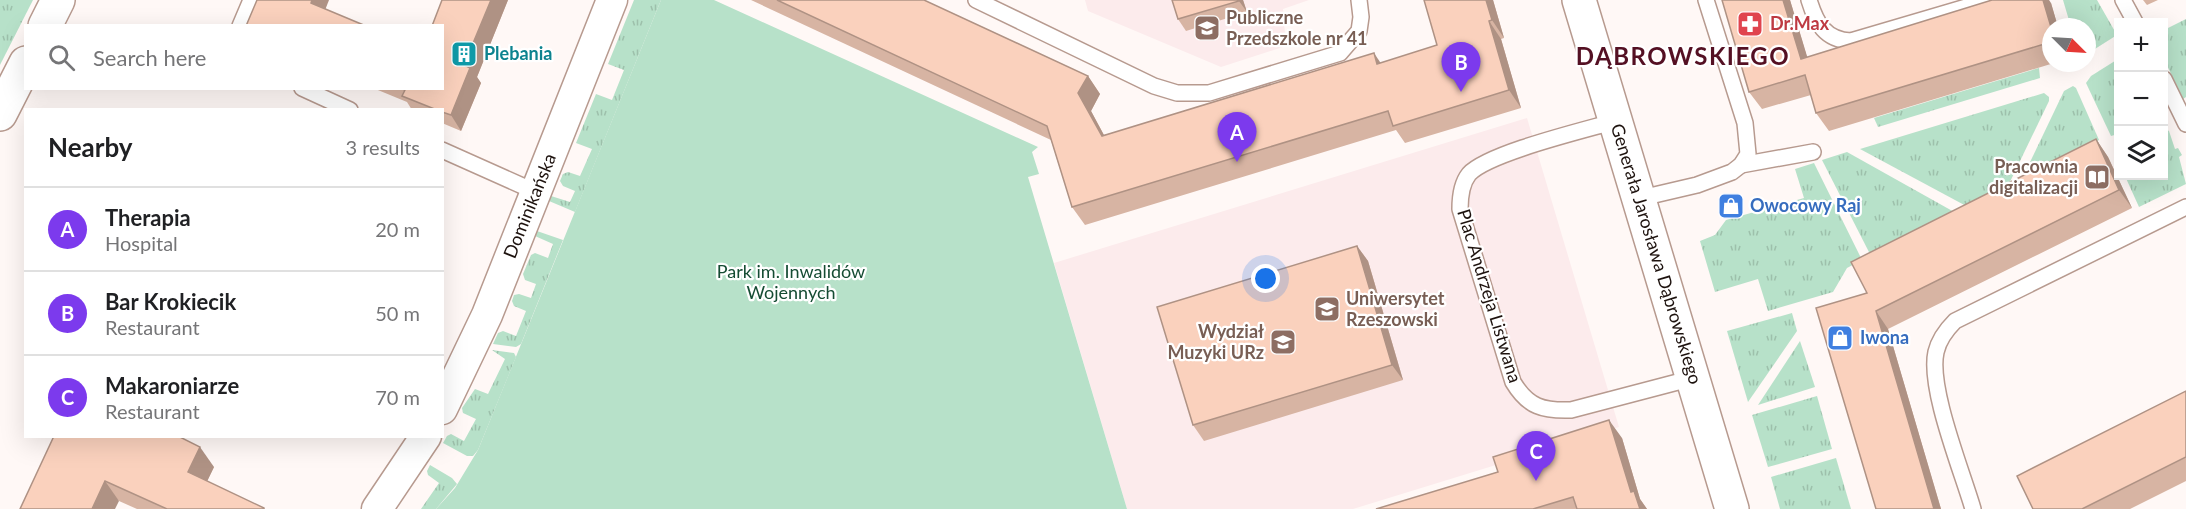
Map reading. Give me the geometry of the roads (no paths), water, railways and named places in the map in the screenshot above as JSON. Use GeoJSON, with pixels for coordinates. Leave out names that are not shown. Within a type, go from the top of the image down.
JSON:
{"type":"FeatureCollection","features":[{"type":"Feature","properties":{"kind":"main road"},"geometry":{"type":"LineString","coordinates":[[46,24],[58,0]]}},
{"type":"Feature","properties":{"kind":"main road","name":"Generała Jarosława Dąbrowskiego"},"geometry":{"type":"LineString","coordinates":[[1579,0],[1732,509]]}},
{"type":"Feature","properties":{"kind":"main road"},"geometry":{"type":"LineString","coordinates":[[0,114],[24,67]]}},
{"type":"Feature","properties":{"kind":"street","name":"Dominikańska"},"geometry":{"type":"LineString","coordinates":[[446,393],[487,315],[612,0]]}},
{"type":"Feature","properties":{"kind":"street"},"geometry":{"type":"LineString","coordinates":[[377,509],[425,438]]}},
{"type":"Feature","properties":{"kind":"lane"},"geometry":{"type":"LineString","coordinates":[[241,24],[250,0]]}},
{"type":"Feature","properties":{"kind":"lane"},"geometry":{"type":"LineString","coordinates":[[976,0],[1154,87],[1177,93],[1209,93],[1341,53],[1359,31],[1361,17],[1359,0]]}},
{"type":"Feature","properties":{"kind":"lane"},"geometry":{"type":"LineString","coordinates":[[1706,0],[1745,123],[1748,154],[1742,165]]}},
{"type":"Feature","properties":{"kind":"lane"},"geometry":{"type":"LineString","coordinates":[[1809,0],[1820,26],[1829,36],[1839,40],[1851,40],[1990,0]]}},
{"type":"Feature","properties":{"kind":"lane"},"geometry":{"type":"LineString","coordinates":[[2123,0],[2133,18]]}},
{"type":"Feature","properties":{"kind":"lane"},"geometry":{"type":"LineString","coordinates":[[2168,89],[2186,124]]}},
{"type":"Feature","properties":{"kind":"lane"},"geometry":{"type":"LineString","coordinates":[[306,90],[346,108]]}},
{"type":"Feature","properties":{"kind":"lane","name":"Plac Andrzeja Listwana"},"geometry":{"type":"LineString","coordinates":[[1616,121],[1546,141],[1481,164],[1468,175],[1461,192],[1460,209],[1513,382],[1522,396],[1535,407],[1551,411],[1571,410],[1693,378]]}},
{"type":"Feature","properties":{"kind":"lane"},"geometry":{"type":"LineString","coordinates":[[444,151],[536,192]]}},
{"type":"Feature","properties":{"kind":"lane"},"geometry":{"type":"LineString","coordinates":[[1637,199],[1697,185],[1732,172],[1742,165],[1813,152]]}},
{"type":"Feature","properties":{"kind":"lane"},"geometry":{"type":"LineString","coordinates":[[1973,509],[1937,388],[1936,352],[1943,334],[1955,321],[2186,207]]}},
{"type":"Feature","properties":{"kind":"place","name":"Dr.Max"},"geometry":{"type":"Point","coordinates":[1750,24]}},
{"type":"Feature","properties":{"kind":"place","name":"Publiczne Przedszkole nr 41"},"geometry":{"type":"Point","coordinates":[1207,28]}},
{"type":"Feature","properties":{"kind":"place","name":"Plebania"},"geometry":{"type":"Point","coordinates":[464,54]}},
{"type":"Feature","properties":{"kind":"place","name":"Bar Krokiecik"},"geometry":{"type":"Point","coordinates":[1461,92]}},
{"type":"Feature","properties":{"kind":"place","name":"Therapia"},"geometry":{"type":"Point","coordinates":[1237,162]}},
{"type":"Feature","properties":{"kind":"place","name":"Pracownia digitalizacji"},"geometry":{"type":"Point","coordinates":[2097,177]}},
{"type":"Feature","properties":{"kind":"place","name":"Owocowy Raj"},"geometry":{"type":"Point","coordinates":[1731,206]}},
{"type":"Feature","properties":{"kind":"place","name":"Uniwersytet Rzeszowski"},"geometry":{"type":"Point","coordinates":[1327,309]}},
{"type":"Feature","properties":{"kind":"place","name":"Iwona"},"geometry":{"type":"Point","coordinates":[1840,338]}},
{"type":"Feature","properties":{"kind":"place","name":"Wydział Muzyki URz"},"geometry":{"type":"Point","coordinates":[1283,342]}},
{"type":"Feature","properties":{"kind":"place","name":"Makaroniarze"},"geometry":{"type":"Point","coordinates":[1536,481]}},
{"type":"Feature","properties":{"kind":"district","name":"DĄBROWSKIEGO"},"geometry":{"type":"Point","coordinates":[1683,57]}},
{"type":"Feature","properties":{"kind":"park label","name":"Park im. Inwalidów Wojennych"},"geometry":{"type":"Point","coordinates":[791,282]}}]}
